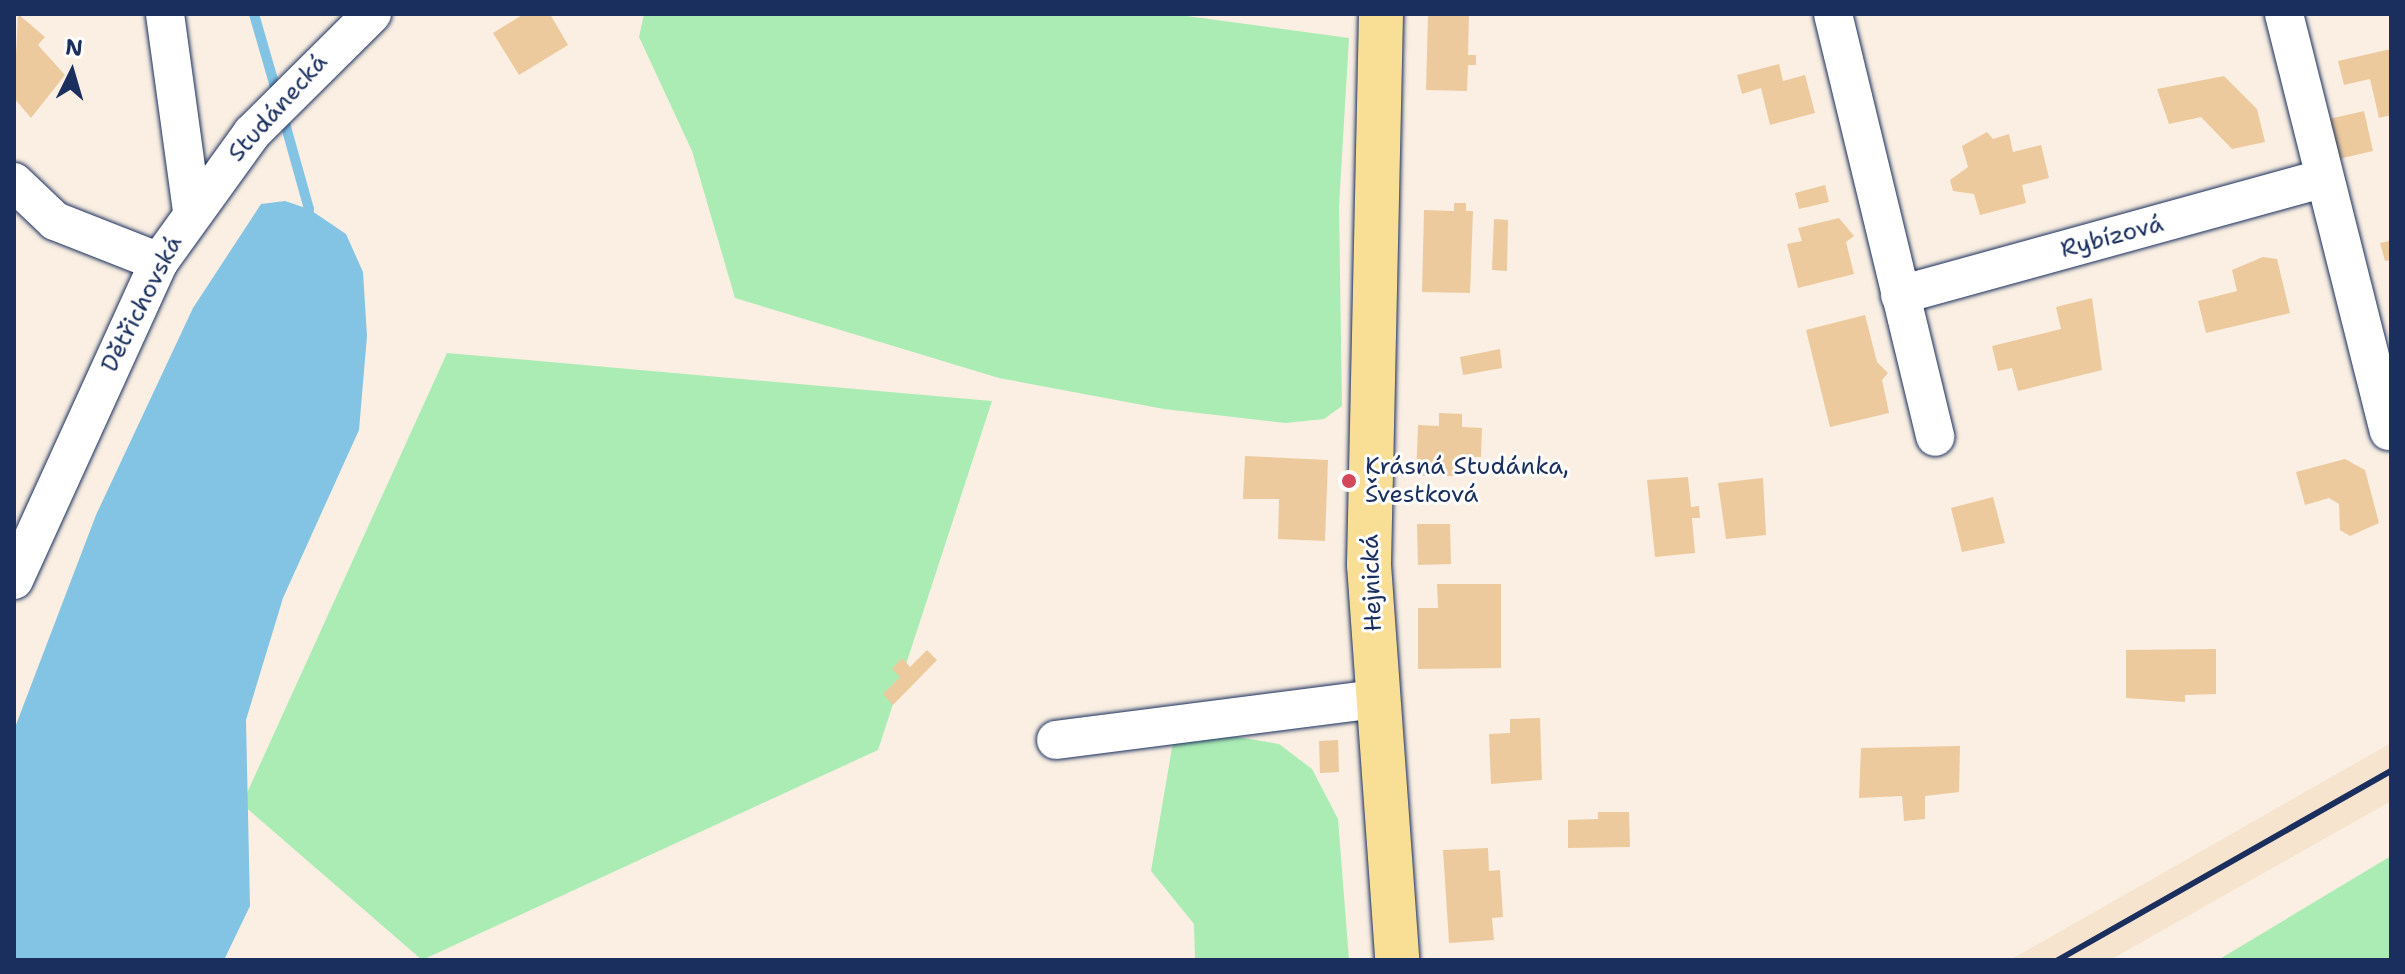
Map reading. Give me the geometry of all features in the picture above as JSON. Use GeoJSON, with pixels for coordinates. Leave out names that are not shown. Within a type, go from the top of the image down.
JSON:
{"type":"FeatureCollection","features":[{"type":"Feature","properties":{"kind":"main road","name":"Hejnická"},"geometry":{"type":"LineString","coordinates":[[1381,14],[1369,565],[1397,960]]}},
{"type":"Feature","properties":{"kind":"street","name":"Dětřichovská"},"geometry":{"type":"LineString","coordinates":[[14,580],[159,262],[192,211],[165,14]]}},
{"type":"Feature","properties":{"kind":"street","name":"Studánecká"},"geometry":{"type":"LineString","coordinates":[[192,211],[252,133],[372,14]]}},
{"type":"Feature","properties":{"kind":"street"},"geometry":{"type":"LineString","coordinates":[[1833,14],[1935,437]]}},
{"type":"Feature","properties":{"kind":"street"},"geometry":{"type":"LineString","coordinates":[[2284,14],[2389,431]]}},
{"type":"Feature","properties":{"kind":"street","name":"Rybízová"},"geometry":{"type":"LineString","coordinates":[[1900,295],[2324,178]]}},
{"type":"Feature","properties":{"kind":"street"},"geometry":{"type":"LineString","coordinates":[[14,182],[55,221]]}},
{"type":"Feature","properties":{"kind":"street"},"geometry":{"type":"LineString","coordinates":[[14,221],[55,221],[159,262]]}},
{"type":"Feature","properties":{"kind":"street"},"geometry":{"type":"LineString","coordinates":[[1056,740],[1377,699]]}},
{"type":"Feature","properties":{"kind":"shaded area"},"geometry":{"type":"Polygon","coordinates":[[[2391,743],[2391,801],[2110,960],[2010,960],[2391,743]]]}},
{"type":"Feature","properties":{"kind":"green space"},"geometry":{"type":"Polygon","coordinates":[[[644,14],[1172,14],[1349,38],[1339,206],[1342,406],[1324,419],[1285,423],[1164,409],[999,378],[735,298],[692,151],[639,37],[644,14]]]}},
{"type":"Feature","properties":{"kind":"green space"},"geometry":{"type":"Polygon","coordinates":[[[447,353],[992,401],[878,750],[422,960],[242,804],[447,353]]]}},
{"type":"Feature","properties":{"kind":"green space"},"geometry":{"type":"Polygon","coordinates":[[[1219,734],[1279,744],[1312,769],[1338,819],[1349,960],[1195,960],[1194,924],[1151,871],[1173,742],[1219,734]]]}},
{"type":"Feature","properties":{"kind":"green space"},"geometry":{"type":"Polygon","coordinates":[[[2391,856],[2391,960],[2218,960],[2391,856]]]}},
{"type":"Feature","properties":{"kind":"water"},"geometry":{"type":"Polygon","coordinates":[[[285,201],[309,209],[346,234],[363,272],[367,336],[359,430],[283,598],[246,720],[250,906],[224,960],[14,960],[14,730],[96,515],[193,308],[261,204],[285,201]]]}},
{"type":"Feature","properties":{"kind":"building"},"geometry":{"type":"Polygon","coordinates":[[[18,14],[45,37],[38,45],[65,75],[31,118],[14,98],[18,14]]]}},
{"type":"Feature","properties":{"kind":"building"},"geometry":{"type":"Polygon","coordinates":[[[524,14],[550,14],[568,45],[519,75],[493,33],[524,14]]]}},
{"type":"Feature","properties":{"kind":"building"},"geometry":{"type":"Polygon","coordinates":[[[1428,14],[1469,14],[1468,55],[1476,55],[1476,65],[1468,65],[1467,91],[1426,90],[1428,14]]]}},
{"type":"Feature","properties":{"kind":"building"},"geometry":{"type":"Polygon","coordinates":[[[2391,49],[2391,115],[2379,118],[2370,79],[2344,85],[2338,61],[2391,49]]]}},
{"type":"Feature","properties":{"kind":"building"},"geometry":{"type":"Polygon","coordinates":[[[1779,64],[1783,81],[1805,75],[1815,113],[1770,125],[1761,88],[1742,94],[1737,75],[1779,64]]]}},
{"type":"Feature","properties":{"kind":"building"},"geometry":{"type":"Polygon","coordinates":[[[2224,76],[2257,109],[2265,142],[2232,149],[2201,117],[2169,124],[2157,89],[2224,76]]]}},
{"type":"Feature","properties":{"kind":"building"},"geometry":{"type":"Polygon","coordinates":[[[2364,111],[2373,151],[2338,159],[2329,119],[2364,111]]]}},
{"type":"Feature","properties":{"kind":"building"},"geometry":{"type":"Polygon","coordinates":[[[1987,132],[1993,139],[2009,134],[2013,152],[2041,145],[2049,178],[2022,185],[2026,203],[1980,215],[1974,194],[1953,191],[1950,180],[1968,167],[1962,146],[1987,132]]]}},
{"type":"Feature","properties":{"kind":"building"},"geometry":{"type":"Polygon","coordinates":[[[1825,185],[1829,202],[1799,209],[1795,193],[1825,185]]]}},
{"type":"Feature","properties":{"kind":"building"},"geometry":{"type":"Polygon","coordinates":[[[1454,203],[1466,203],[1466,211],[1473,211],[1470,293],[1422,292],[1424,210],[1454,211],[1454,203]]]}},
{"type":"Feature","properties":{"kind":"building"},"geometry":{"type":"Polygon","coordinates":[[[1839,218],[1854,236],[1846,242],[1854,274],[1798,288],[1787,244],[1802,241],[1798,228],[1839,218]]]}},
{"type":"Feature","properties":{"kind":"building"},"geometry":{"type":"Polygon","coordinates":[[[1494,219],[1508,220],[1507,271],[1492,270],[1494,219]]]}},
{"type":"Feature","properties":{"kind":"building"},"geometry":{"type":"Polygon","coordinates":[[[2391,231],[2391,260],[2385,261],[2380,243],[2389,241],[2391,231]]]}},
{"type":"Feature","properties":{"kind":"building"},"geometry":{"type":"Polygon","coordinates":[[[2263,257],[2277,259],[2290,313],[2206,333],[2198,301],[2237,291],[2232,270],[2263,257]]]}},
{"type":"Feature","properties":{"kind":"building"},"geometry":{"type":"Polygon","coordinates":[[[2092,298],[2102,370],[2018,391],[2012,368],[1998,371],[1992,346],[2061,329],[2056,307],[2092,298]]]}},
{"type":"Feature","properties":{"kind":"building"},"geometry":{"type":"Polygon","coordinates":[[[1865,315],[1877,362],[1888,373],[1882,380],[1889,413],[1830,427],[1806,330],[1865,315]]]}},
{"type":"Feature","properties":{"kind":"building"},"geometry":{"type":"Polygon","coordinates":[[[1500,349],[1502,368],[1463,375],[1460,357],[1500,349]]]}},
{"type":"Feature","properties":{"kind":"building"},"geometry":{"type":"Polygon","coordinates":[[[1439,413],[1462,414],[1462,427],[1482,428],[1481,457],[1460,457],[1460,476],[1416,476],[1418,425],[1439,426],[1439,413]]]}},
{"type":"Feature","properties":{"kind":"building"},"geometry":{"type":"Polygon","coordinates":[[[1245,456],[1328,460],[1325,541],[1278,539],[1279,499],[1243,499],[1245,456]]]}},
{"type":"Feature","properties":{"kind":"building"},"geometry":{"type":"Polygon","coordinates":[[[2345,459],[2365,470],[2379,523],[2350,536],[2340,530],[2339,504],[2329,498],[2305,505],[2296,472],[2345,459]]]}},
{"type":"Feature","properties":{"kind":"building"},"geometry":{"type":"Polygon","coordinates":[[[1688,477],[1691,507],[1699,506],[1700,518],[1692,518],[1695,553],[1655,557],[1647,480],[1688,477]]]}},
{"type":"Feature","properties":{"kind":"building"},"geometry":{"type":"Polygon","coordinates":[[[1763,478],[1766,535],[1726,539],[1718,483],[1763,478]]]}},
{"type":"Feature","properties":{"kind":"building"},"geometry":{"type":"Polygon","coordinates":[[[1993,497],[2005,543],[1962,552],[1951,508],[1993,497]]]}},
{"type":"Feature","properties":{"kind":"building"},"geometry":{"type":"Polygon","coordinates":[[[1417,524],[1450,524],[1451,564],[1418,565],[1417,524]]]}},
{"type":"Feature","properties":{"kind":"building"},"geometry":{"type":"Polygon","coordinates":[[[1437,584],[1501,584],[1501,668],[1418,669],[1418,608],[1438,608],[1437,584]]]}},
{"type":"Feature","properties":{"kind":"building"},"geometry":{"type":"Polygon","coordinates":[[[2216,649],[2216,694],[2185,695],[2185,702],[2126,698],[2126,650],[2216,649]]]}},
{"type":"Feature","properties":{"kind":"building"},"geometry":{"type":"Polygon","coordinates":[[[927,650],[937,660],[893,705],[883,694],[900,677],[892,669],[902,658],[910,667],[927,650]]]}},
{"type":"Feature","properties":{"kind":"building"},"geometry":{"type":"Polygon","coordinates":[[[1540,718],[1542,780],[1491,784],[1489,734],[1510,733],[1510,719],[1540,718]]]}},
{"type":"Feature","properties":{"kind":"building"},"geometry":{"type":"Polygon","coordinates":[[[1338,740],[1339,772],[1320,773],[1319,741],[1338,740]]]}},
{"type":"Feature","properties":{"kind":"building"},"geometry":{"type":"Polygon","coordinates":[[[1960,746],[1959,792],[1925,796],[1925,819],[1904,821],[1902,796],[1859,798],[1861,748],[1960,746]]]}},
{"type":"Feature","properties":{"kind":"building"},"geometry":{"type":"Polygon","coordinates":[[[1598,812],[1629,812],[1630,847],[1568,848],[1568,820],[1598,819],[1598,812]]]}},
{"type":"Feature","properties":{"kind":"building"},"geometry":{"type":"Polygon","coordinates":[[[1488,848],[1489,871],[1500,870],[1503,917],[1492,918],[1494,940],[1449,943],[1443,850],[1488,848]]]}},
{"type":"Feature","properties":{"kind":"waterway"},"geometry":{"type":"LineString","coordinates":[[254,14],[278,97]]}},
{"type":"Feature","properties":{"kind":"waterway"},"geometry":{"type":"LineString","coordinates":[[283,116],[309,209],[306,220]]}},
{"type":"Feature","properties":{"kind":"railway"},"geometry":{"type":"LineString","coordinates":[[2058,960],[2391,771]]}},
{"type":"Feature","properties":{"kind":"place","name":"Krásná Studánka, Švestková"},"geometry":{"type":"Point","coordinates":[1349,481]}}]}
